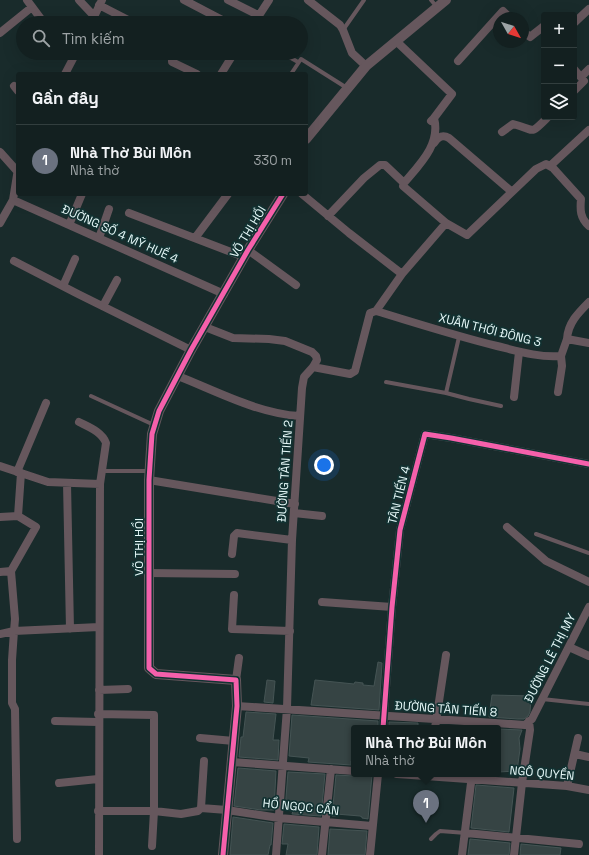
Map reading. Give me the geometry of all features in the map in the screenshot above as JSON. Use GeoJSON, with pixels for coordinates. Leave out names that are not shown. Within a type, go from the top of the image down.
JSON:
{"type":"FeatureCollection","features":[{"type":"Feature","properties":{"kind":"street"},"geometry":{"type":"LineString","coordinates":[[79,0],[89,16]]}},
{"type":"Feature","properties":{"kind":"street"},"geometry":{"type":"LineString","coordinates":[[184,0],[215,16]]}},
{"type":"Feature","properties":{"kind":"street"},"geometry":{"type":"LineString","coordinates":[[228,0],[258,15],[269,0]]}},
{"type":"Feature","properties":{"kind":"street"},"geometry":{"type":"LineString","coordinates":[[308,0],[340,25],[344,30],[352,52],[366,66]]}},
{"type":"Feature","properties":{"kind":"street"},"geometry":{"type":"LineString","coordinates":[[308,133],[366,66],[396,41],[434,4],[446,0]]}},
{"type":"Feature","properties":{"kind":"street"},"geometry":{"type":"LineString","coordinates":[[0,32],[29,3],[39,16]]}},
{"type":"Feature","properties":{"kind":"street"},"geometry":{"type":"LineString","coordinates":[[94,16],[101,3],[122,16]]}},
{"type":"Feature","properties":{"kind":"street"},"geometry":{"type":"LineString","coordinates":[[577,20],[589,9]]}},
{"type":"Feature","properties":{"kind":"street"},"geometry":{"type":"LineString","coordinates":[[458,61],[493,22]]}},
{"type":"Feature","properties":{"kind":"street"},"geometry":{"type":"LineString","coordinates":[[529,37],[530,38],[541,29]]}},
{"type":"Feature","properties":{"kind":"street"},"geometry":{"type":"LineString","coordinates":[[396,41],[452,94],[432,119],[436,126],[434,143]]}},
{"type":"Feature","properties":{"kind":"street"},"geometry":{"type":"LineString","coordinates":[[66,72],[70,60]]}},
{"type":"Feature","properties":{"kind":"street"},"geometry":{"type":"LineString","coordinates":[[172,60],[172,62],[193,72]]}},
{"type":"Feature","properties":{"kind":"street"},"geometry":{"type":"LineString","coordinates":[[222,72],[230,60]]}},
{"type":"Feature","properties":{"kind":"street"},"geometry":{"type":"LineString","coordinates":[[580,77],[589,69]]}},
{"type":"Feature","properties":{"kind":"street"},"geometry":{"type":"LineString","coordinates":[[577,74],[584,81],[577,88]]}},
{"type":"Feature","properties":{"kind":"street"},"geometry":{"type":"LineString","coordinates":[[502,132],[513,124],[529,130],[535,130],[545,120]]}},
{"type":"Feature","properties":{"kind":"street"},"geometry":{"type":"LineString","coordinates":[[550,166],[589,131]]}},
{"type":"Feature","properties":{"kind":"street"},"geometry":{"type":"LineString","coordinates":[[404,183],[434,143],[440,136],[443,136],[449,138],[512,192]]}},
{"type":"Feature","properties":{"kind":"street"},"geometry":{"type":"LineString","coordinates":[[0,152],[16,168]]}},
{"type":"Feature","properties":{"kind":"street"},"geometry":{"type":"LineString","coordinates":[[328,216],[364,178],[380,165],[385,165],[404,183],[404,187],[446,223],[467,235],[536,169],[546,164],[550,166],[581,198],[580,213],[582,218],[589,226]]}},
{"type":"Feature","properties":{"kind":"street"},"geometry":{"type":"LineString","coordinates":[[0,223],[13,200],[16,182]]}},
{"type":"Feature","properties":{"kind":"street"},"geometry":{"type":"LineString","coordinates":[[69,225],[81,196]]}},
{"type":"Feature","properties":{"kind":"street"},"geometry":{"type":"LineString","coordinates":[[196,238],[227,196]]}},
{"type":"Feature","properties":{"kind":"street","name":"VÕ THỊ HỒI"},"geometry":{"type":"LineString","coordinates":[[236,680],[156,674],[149,668],[149,475],[152,434],[159,411],[191,350],[246,253],[282,196]]}},
{"type":"Feature","properties":{"kind":"street"},"geometry":{"type":"LineString","coordinates":[[304,196],[402,274]]}},
{"type":"Feature","properties":{"kind":"street","name":"ĐƯỜNG SỐ 4 MỸ HUỀ 4"},"geometry":{"type":"LineString","coordinates":[[13,200],[224,294]]}},
{"type":"Feature","properties":{"kind":"street"},"geometry":{"type":"LineString","coordinates":[[99,238],[109,209]]}},
{"type":"Feature","properties":{"kind":"street"},"geometry":{"type":"LineString","coordinates":[[129,213],[196,238],[246,253],[296,285]]}},
{"type":"Feature","properties":{"kind":"street"},"geometry":{"type":"LineString","coordinates":[[205,327],[233,338],[269,338],[285,341],[312,352],[316,356],[317,360],[313,367],[350,374],[355,371],[370,313],[376,311],[402,274],[446,223]]}},
{"type":"Feature","properties":{"kind":"street"},"geometry":{"type":"LineString","coordinates":[[63,286],[74,259]]}},
{"type":"Feature","properties":{"kind":"street"},"geometry":{"type":"LineString","coordinates":[[14,261],[191,350]]}},
{"type":"Feature","properties":{"kind":"street"},"geometry":{"type":"LineString","coordinates":[[102,306],[117,280]]}},
{"type":"Feature","properties":{"kind":"street"},"geometry":{"type":"LineString","coordinates":[[558,392],[562,366],[561,356],[567,339],[568,330],[573,319],[589,302]]}},
{"type":"Feature","properties":{"kind":"street","name":"XUÂN THỚI ĐÔNG 3"},"geometry":{"type":"LineString","coordinates":[[376,311],[459,337],[519,352],[561,356]]}},
{"type":"Feature","properties":{"kind":"street"},"geometry":{"type":"LineString","coordinates":[[567,339],[589,343]]}},
{"type":"Feature","properties":{"kind":"street"},"geometry":{"type":"LineString","coordinates":[[514,397],[519,352]]}},
{"type":"Feature","properties":{"kind":"street","name":"ĐƯỜNG TÂN TIẾN 2"},"geometry":{"type":"LineString","coordinates":[[276,855],[287,708],[292,540],[302,388],[304,377],[313,367]]}},
{"type":"Feature","properties":{"kind":"street"},"geometry":{"type":"LineString","coordinates":[[178,376],[258,408],[285,415],[300,416]]}},
{"type":"Feature","properties":{"kind":"street"},"geometry":{"type":"LineString","coordinates":[[18,516],[19,473],[46,403]]}},
{"type":"Feature","properties":{"kind":"street"},"geometry":{"type":"LineString","coordinates":[[80,422],[104,437],[106,447],[100,484],[98,690],[99,855]]}},
{"type":"Feature","properties":{"kind":"street","name":"TÂN TIẾN 4"},"geometry":{"type":"LineString","coordinates":[[383,725],[392,607],[400,530],[425,434],[589,464]]}},
{"type":"Feature","properties":{"kind":"street"},"geometry":{"type":"LineString","coordinates":[[0,466],[48,482],[100,484]]}},
{"type":"Feature","properties":{"kind":"street"},"geometry":{"type":"LineString","coordinates":[[149,475],[295,504]]}},
{"type":"Feature","properties":{"kind":"street"},"geometry":{"type":"LineString","coordinates":[[67,482],[70,629]]}},
{"type":"Feature","properties":{"kind":"street"},"geometry":{"type":"LineString","coordinates":[[294,513],[322,516]]}},
{"type":"Feature","properties":{"kind":"street"},"geometry":{"type":"LineString","coordinates":[[0,517],[18,516],[36,527],[11,571],[15,619],[12,660],[12,703],[14,709],[17,839]]}},
{"type":"Feature","properties":{"kind":"street"},"geometry":{"type":"LineString","coordinates":[[507,527],[546,561],[589,582]]}},
{"type":"Feature","properties":{"kind":"street"},"geometry":{"type":"LineString","coordinates":[[232,554],[234,536],[237,533],[292,540]]}},
{"type":"Feature","properties":{"kind":"street"},"geometry":{"type":"LineString","coordinates":[[0,572],[11,571]]}},
{"type":"Feature","properties":{"kind":"street"},"geometry":{"type":"LineString","coordinates":[[148,573],[235,574]]}},
{"type":"Feature","properties":{"kind":"street"},"geometry":{"type":"LineString","coordinates":[[234,595],[232,629],[290,631]]}},
{"type":"Feature","properties":{"kind":"street"},"geometry":{"type":"LineString","coordinates":[[322,602],[392,607]]}},
{"type":"Feature","properties":{"kind":"street","name":"ĐƯỜNG LÊ THỊ MY"},"geometry":{"type":"LineString","coordinates":[[531,720],[589,607]]}},
{"type":"Feature","properties":{"kind":"street"},"geometry":{"type":"LineString","coordinates":[[0,634],[14,631],[99,627]]}},
{"type":"Feature","properties":{"kind":"street"},"geometry":{"type":"LineString","coordinates":[[569,647],[589,656]]}},
{"type":"Feature","properties":{"kind":"street"},"geometry":{"type":"LineString","coordinates":[[435,725],[446,655]]}},
{"type":"Feature","properties":{"kind":"street"},"geometry":{"type":"LineString","coordinates":[[223,855],[237,706],[236,680],[239,658]]}},
{"type":"Feature","properties":{"kind":"street"},"geometry":{"type":"LineString","coordinates":[[98,690],[128,689]]}},
{"type":"Feature","properties":{"kind":"street","name":"ĐƯỜNG TÂN TIẾN 8"},"geometry":{"type":"LineString","coordinates":[[237,706],[436,718],[477,725],[525,725],[531,720]]}},
{"type":"Feature","properties":{"kind":"street"},"geometry":{"type":"LineString","coordinates":[[55,721],[154,714],[154,811],[152,846]]}},
{"type":"Feature","properties":{"kind":"street"},"geometry":{"type":"LineString","coordinates":[[514,855],[531,720]]}},
{"type":"Feature","properties":{"kind":"street"},"geometry":{"type":"LineString","coordinates":[[200,738],[234,741]]}},
{"type":"Feature","properties":{"kind":"street"},"geometry":{"type":"LineString","coordinates":[[567,786],[578,738]]}},
{"type":"Feature","properties":{"kind":"street"},"geometry":{"type":"LineString","coordinates":[[575,754],[589,757]]}},
{"type":"Feature","properties":{"kind":"street"},"geometry":{"type":"LineString","coordinates":[[98,811],[154,811],[181,814],[198,811],[201,808],[204,761]]}},
{"type":"Feature","properties":{"kind":"street"},"geometry":{"type":"LineString","coordinates":[[232,762],[351,771]]}},
{"type":"Feature","properties":{"kind":"street"},"geometry":{"type":"LineString","coordinates":[[322,855],[331,769]]}},
{"type":"Feature","properties":{"kind":"street"},"geometry":{"type":"LineString","coordinates":[[370,855],[378,777]]}},
{"type":"Feature","properties":{"kind":"street"},"geometry":{"type":"LineString","coordinates":[[462,855],[466,833],[471,777]]}},
{"type":"Feature","properties":{"kind":"street","name":"NGÔ QUYỀN"},"geometry":{"type":"LineString","coordinates":[[471,777],[522,783],[567,786],[589,790]]}},
{"type":"Feature","properties":{"kind":"street"},"geometry":{"type":"LineString","coordinates":[[59,783],[98,779]]}},
{"type":"Feature","properties":{"kind":"street","name":"HỒ NGỌC CẨN"},"geometry":{"type":"LineString","coordinates":[[201,808],[227,810],[279,818],[372,826]]}},
{"type":"Feature","properties":{"kind":"street"},"geometry":{"type":"LineString","coordinates":[[466,833],[578,844]]}},
{"type":"Feature","properties":{"kind":"lane"},"geometry":{"type":"LineString","coordinates":[[344,30],[364,0]]}},
{"type":"Feature","properties":{"kind":"lane"},"geometry":{"type":"LineString","coordinates":[[292,72],[298,62],[294,60]]}},
{"type":"Feature","properties":{"kind":"lane"},"geometry":{"type":"LineString","coordinates":[[304,60],[347,88]]}},
{"type":"Feature","properties":{"kind":"lane"},"geometry":{"type":"LineString","coordinates":[[446,393],[459,337]]}},
{"type":"Feature","properties":{"kind":"lane"},"geometry":{"type":"LineString","coordinates":[[386,382],[446,393],[501,406]]}},
{"type":"Feature","properties":{"kind":"lane"},"geometry":{"type":"LineString","coordinates":[[91,396],[155,425]]}},
{"type":"Feature","properties":{"kind":"lane"},"geometry":{"type":"LineString","coordinates":[[102,471],[149,475]]}},
{"type":"Feature","properties":{"kind":"lane"},"geometry":{"type":"LineString","coordinates":[[536,534],[589,553]]}},
{"type":"Feature","properties":{"kind":"lane"},"geometry":{"type":"LineString","coordinates":[[542,699],[589,704]]}},
{"type":"Feature","properties":{"kind":"lane"},"geometry":{"type":"LineString","coordinates":[[432,839],[440,832],[466,833]]}},
{"type":"Feature","properties":{"kind":"building"},"geometry":{"type":"Polygon","coordinates":[[[378,662],[382,663],[379,710],[311,705],[315,680],[354,684],[355,682],[363,683],[363,685],[374,686],[378,662]]]}},
{"type":"Feature","properties":{"kind":"building"},"geometry":{"type":"Polygon","coordinates":[[[267,680],[275,681],[273,703],[264,702],[267,680]]]}},
{"type":"Feature","properties":{"kind":"building"},"geometry":{"type":"Polygon","coordinates":[[[492,695],[531,696],[530,712],[528,716],[524,719],[489,717],[492,695]]]}},
{"type":"Feature","properties":{"kind":"building"},"geometry":{"type":"Polygon","coordinates":[[[246,712],[276,714],[273,740],[279,740],[278,760],[239,757],[246,712]]]}},
{"type":"Feature","properties":{"kind":"building"},"geometry":{"type":"Polygon","coordinates":[[[292,715],[378,721],[378,725],[351,725],[351,765],[308,762],[309,758],[289,756],[292,715]]]}},
{"type":"Feature","properties":{"kind":"building"},"geometry":{"type":"Polygon","coordinates":[[[389,722],[418,723],[418,725],[389,725],[389,722]]]}},
{"type":"Feature","properties":{"kind":"building"},"geometry":{"type":"Polygon","coordinates":[[[501,729],[522,730],[519,738],[520,749],[517,771],[501,772],[501,729]]]}},
{"type":"Feature","properties":{"kind":"building"},"geometry":{"type":"Polygon","coordinates":[[[238,768],[276,771],[274,810],[261,810],[234,806],[238,768]]]}},
{"type":"Feature","properties":{"kind":"building"},"geometry":{"type":"Polygon","coordinates":[[[288,772],[325,774],[321,816],[292,814],[293,811],[285,810],[288,772]]]}},
{"type":"Feature","properties":{"kind":"building"},"geometry":{"type":"Polygon","coordinates":[[[336,775],[372,777],[368,819],[360,816],[336,814],[336,816],[332,816],[336,775]]]}},
{"type":"Feature","properties":{"kind":"building"},"geometry":{"type":"Polygon","coordinates":[[[476,785],[514,788],[509,832],[471,828],[476,785]]]}},
{"type":"Feature","properties":{"kind":"building"},"geometry":{"type":"Polygon","coordinates":[[[233,817],[273,823],[271,845],[268,855],[230,855],[233,817]]]}},
{"type":"Feature","properties":{"kind":"building"},"geometry":{"type":"Polygon","coordinates":[[[284,824],[319,827],[317,855],[286,855],[288,844],[282,844],[284,824]]]}},
{"type":"Feature","properties":{"kind":"building"},"geometry":{"type":"Polygon","coordinates":[[[330,829],[367,831],[365,855],[328,855],[330,829]]]}},
{"type":"Feature","properties":{"kind":"building"},"geometry":{"type":"Polygon","coordinates":[[[470,839],[510,843],[509,855],[468,855],[470,839]]]}},
{"type":"Feature","properties":{"kind":"building"},"geometry":{"type":"Polygon","coordinates":[[[521,844],[561,848],[560,855],[520,855],[521,844]]]}},
{"type":"Feature","properties":{"kind":"cycle path"},"geometry":{"type":"LineString","coordinates":[[223,855],[237,706],[236,680],[156,674],[149,668],[149,480],[152,434],[159,411],[191,350],[248,250],[282,196]]}},
{"type":"Feature","properties":{"kind":"cycle path"},"geometry":{"type":"LineString","coordinates":[[383,725],[392,607],[400,530],[425,434],[589,464]]}},
{"type":"Feature","properties":{"kind":"place","name":"Nhà Thờ Bùi Môn"},"geometry":{"type":"Point","coordinates":[426,823]}}]}
